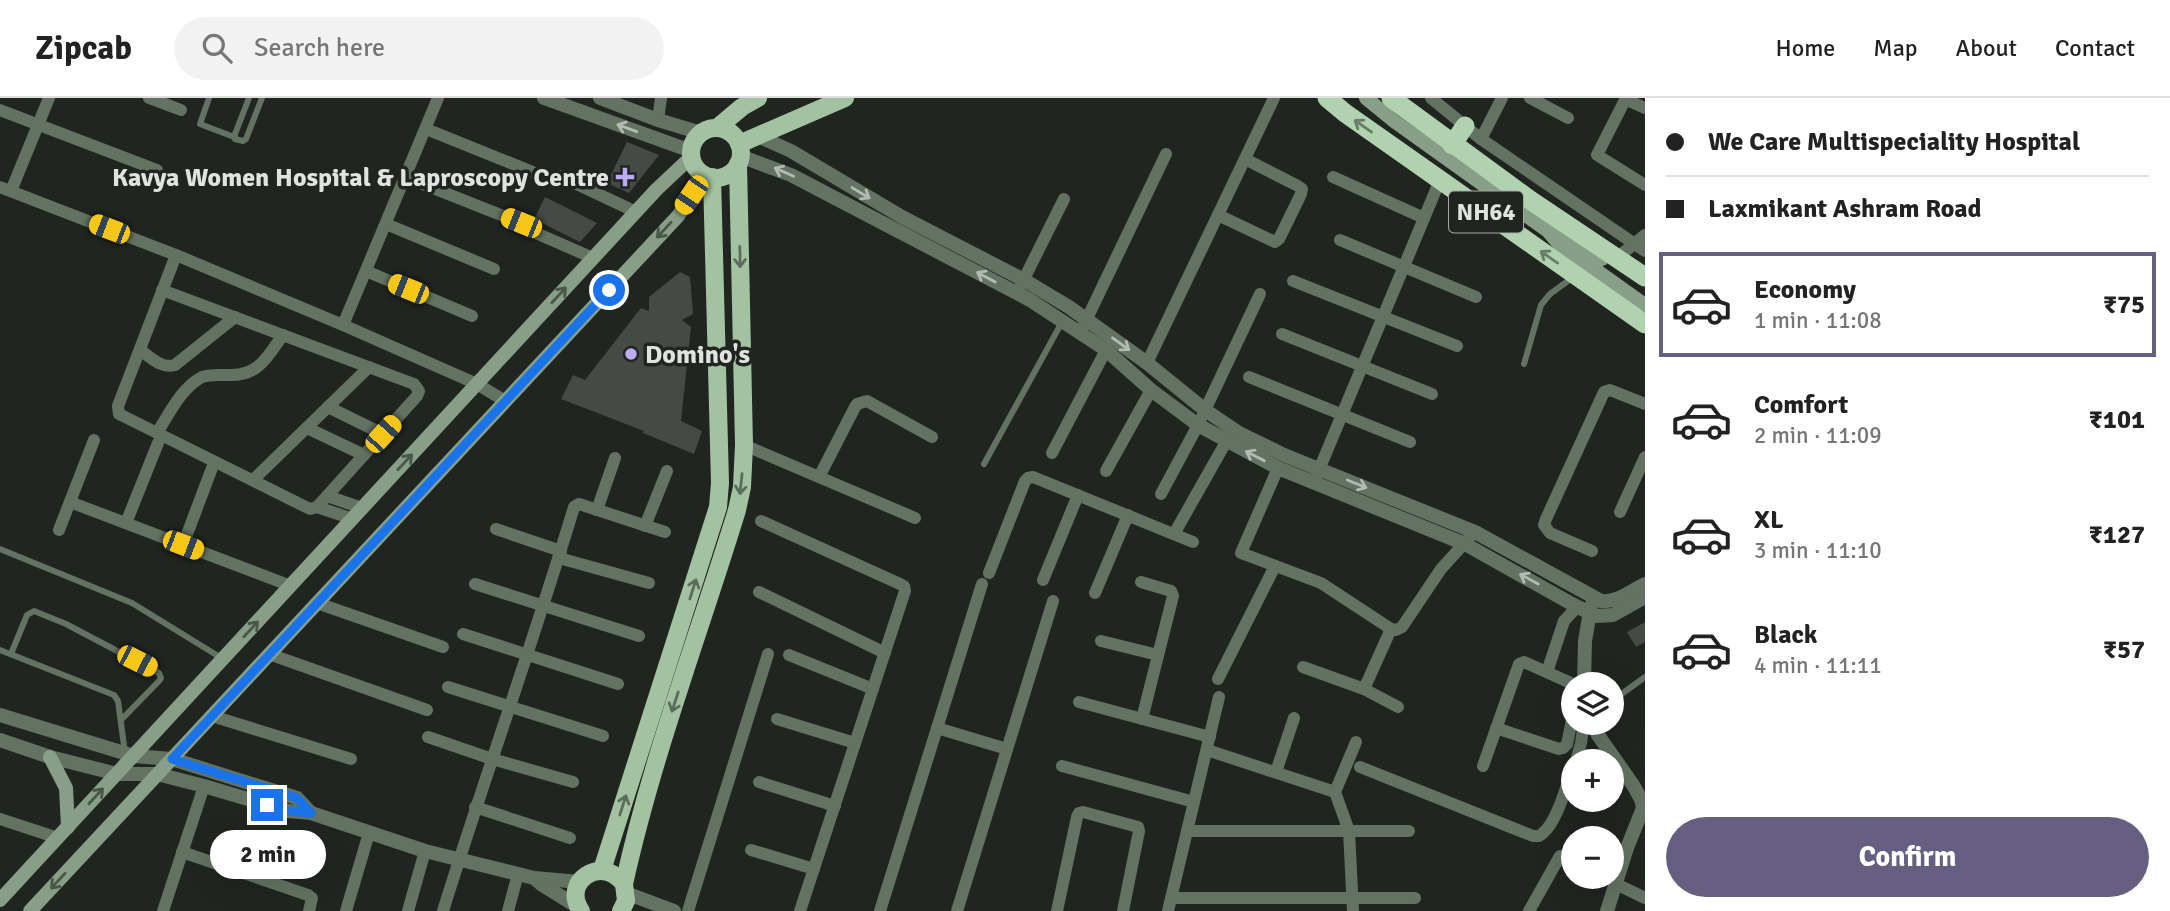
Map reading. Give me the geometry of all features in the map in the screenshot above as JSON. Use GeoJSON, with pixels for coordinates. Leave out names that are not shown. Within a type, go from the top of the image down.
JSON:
{"type":"FeatureCollection","features":[{"type":"Feature","properties":{"kind":"highway","name":"NH64"},"geometry":{"type":"LineString","coordinates":[[1327,98],[1645,324]]}},
{"type":"Feature","properties":{"kind":"highway","name":"NH64"},"geometry":{"type":"LineString","coordinates":[[1391,98],[1452,145],[1645,277]]}},
{"type":"Feature","properties":{"kind":"highway"},"geometry":{"type":"LineString","coordinates":[[1452,145],[1465,126]]}},
{"type":"Feature","properties":{"kind":"main road"},"geometry":{"type":"LineString","coordinates":[[0,900],[117,774],[130,754],[223,659],[691,154],[696,138],[758,98]]}},
{"type":"Feature","properties":{"kind":"main road"},"geometry":{"type":"LineString","coordinates":[[691,154],[696,168],[708,176],[727,175],[739,155],[758,136],[845,98]]}},
{"type":"Feature","properties":{"kind":"main road"},"geometry":{"type":"LineString","coordinates":[[1366,98],[1645,305]]}},
{"type":"Feature","properties":{"kind":"main road"},"geometry":{"type":"LineString","coordinates":[[625,902],[633,841],[742,487],[744,445],[739,155],[730,133],[709,131]]}},
{"type":"Feature","properties":{"kind":"main road"},"geometry":{"type":"LineString","coordinates":[[30,911],[678,216],[708,176]]}},
{"type":"Feature","properties":{"kind":"main road"},"geometry":{"type":"LineString","coordinates":[[602,870],[718,507],[720,483],[708,176]]}},
{"type":"Feature","properties":{"kind":"main road"},"geometry":{"type":"LineString","coordinates":[[1548,231],[1564,235],[1645,287]]}},
{"type":"Feature","properties":{"kind":"main road"},"geometry":{"type":"LineString","coordinates":[[50,757],[66,788],[63,832]]}},
{"type":"Feature","properties":{"kind":"main road"},"geometry":{"type":"LineString","coordinates":[[580,909],[576,898],[580,882],[594,871],[611,872],[618,877],[625,902]]}},
{"type":"Feature","properties":{"kind":"street"},"geometry":{"type":"LineString","coordinates":[[49,98],[6,189],[176,255],[343,325],[477,384],[505,401]]}},
{"type":"Feature","properties":{"kind":"street"},"geometry":{"type":"LineString","coordinates":[[149,98],[181,110]]}},
{"type":"Feature","properties":{"kind":"street"},"geometry":{"type":"LineString","coordinates":[[343,325],[438,98]]}},
{"type":"Feature","properties":{"kind":"street"},"geometry":{"type":"LineString","coordinates":[[544,98],[691,154]]}},
{"type":"Feature","properties":{"kind":"street"},"geometry":{"type":"LineString","coordinates":[[600,98],[658,120],[709,131]]}},
{"type":"Feature","properties":{"kind":"street"},"geometry":{"type":"LineString","coordinates":[[658,120],[661,98]]}},
{"type":"Feature","properties":{"kind":"street"},"geometry":{"type":"LineString","coordinates":[[1146,363],[1274,98]]}},
{"type":"Feature","properties":{"kind":"street"},"geometry":{"type":"LineString","coordinates":[[1431,98],[1481,139],[1639,248]]}},
{"type":"Feature","properties":{"kind":"street"},"geometry":{"type":"LineString","coordinates":[[1481,139],[1502,98]]}},
{"type":"Feature","properties":{"kind":"street"},"geometry":{"type":"LineString","coordinates":[[1530,98],[1568,118]]}},
{"type":"Feature","properties":{"kind":"street"},"geometry":{"type":"LineString","coordinates":[[1645,108],[1626,98],[1597,155],[1645,185]]}},
{"type":"Feature","properties":{"kind":"street"},"geometry":{"type":"LineString","coordinates":[[0,110],[157,170]]}},
{"type":"Feature","properties":{"kind":"street"},"geometry":{"type":"LineString","coordinates":[[426,128],[540,174]]}},
{"type":"Feature","properties":{"kind":"street"},"geometry":{"type":"LineString","coordinates":[[758,136],[791,151],[1021,286],[1146,363],[1205,411],[1239,433],[1284,455],[1316,475],[1465,544],[1596,616],[1613,615],[1645,597]]}},
{"type":"Feature","properties":{"kind":"street"},"geometry":{"type":"LineString","coordinates":[[1083,326],[1166,154]]}},
{"type":"Feature","properties":{"kind":"street"},"geometry":{"type":"LineString","coordinates":[[739,155],[791,175],[1021,286],[1063,320],[1083,326],[1150,390],[1198,425],[1278,468],[1316,475],[1475,532],[1594,598],[1608,602],[1645,584]]}},
{"type":"Feature","properties":{"kind":"street"},"geometry":{"type":"LineString","coordinates":[[1218,215],[1275,242],[1301,194],[1302,189],[1298,186],[1245,159]]}},
{"type":"Feature","properties":{"kind":"street"},"geometry":{"type":"LineString","coordinates":[[560,176],[636,212]]}},
{"type":"Feature","properties":{"kind":"street"},"geometry":{"type":"LineString","coordinates":[[405,177],[525,226],[593,258]]}},
{"type":"Feature","properties":{"kind":"street"},"geometry":{"type":"LineString","coordinates":[[1333,177],[1424,218]]}},
{"type":"Feature","properties":{"kind":"street"},"geometry":{"type":"LineString","coordinates":[[1316,475],[1440,180]]}},
{"type":"Feature","properties":{"kind":"street"},"geometry":{"type":"LineString","coordinates":[[1021,286],[1064,199]]}},
{"type":"Feature","properties":{"kind":"street"},"geometry":{"type":"LineString","coordinates":[[386,224],[494,269]]}},
{"type":"Feature","properties":{"kind":"street"},"geometry":{"type":"LineString","coordinates":[[1617,258],[1639,248],[1645,235]]}},
{"type":"Feature","properties":{"kind":"street"},"geometry":{"type":"LineString","coordinates":[[1340,240],[1476,297]]}},
{"type":"Feature","properties":{"kind":"street"},"geometry":{"type":"LineString","coordinates":[[176,255],[117,410],[119,414],[158,438],[253,480],[306,508],[358,513]]}},
{"type":"Feature","properties":{"kind":"street"},"geometry":{"type":"LineString","coordinates":[[366,271],[472,316]]}},
{"type":"Feature","properties":{"kind":"street"},"geometry":{"type":"LineString","coordinates":[[1293,281],[1457,346]]}},
{"type":"Feature","properties":{"kind":"street"},"geometry":{"type":"LineString","coordinates":[[163,290],[414,384],[419,391],[418,396],[317,507]]}},
{"type":"Feature","properties":{"kind":"street"},"geometry":{"type":"LineString","coordinates":[[1161,494],[1205,411],[1260,293]]}},
{"type":"Feature","properties":{"kind":"street"},"geometry":{"type":"LineString","coordinates":[[140,350],[161,365],[175,365],[235,317]]}},
{"type":"Feature","properties":{"kind":"street"},"geometry":{"type":"LineString","coordinates":[[1282,334],[1432,394]]}},
{"type":"Feature","properties":{"kind":"street"},"geometry":{"type":"LineString","coordinates":[[126,523],[158,438],[188,388],[208,375],[236,375],[254,370],[283,335]]}},
{"type":"Feature","properties":{"kind":"street"},"geometry":{"type":"LineString","coordinates":[[1052,453],[1106,350]]}},
{"type":"Feature","properties":{"kind":"street"},"geometry":{"type":"LineString","coordinates":[[253,480],[369,367]]}},
{"type":"Feature","properties":{"kind":"street"},"geometry":{"type":"LineString","coordinates":[[1249,377],[1410,442]]}},
{"type":"Feature","properties":{"kind":"street"},"geometry":{"type":"LineString","coordinates":[[1106,471],[1150,390]]}},
{"type":"Feature","properties":{"kind":"street"},"geometry":{"type":"LineString","coordinates":[[1592,551],[1550,533],[1544,525],[1546,519],[1604,392],[1610,390],[1645,404]]}},
{"type":"Feature","properties":{"kind":"street"},"geometry":{"type":"LineString","coordinates":[[818,477],[855,407],[863,402],[867,401],[932,437]]}},
{"type":"Feature","properties":{"kind":"street"},"geometry":{"type":"LineString","coordinates":[[328,407],[383,434]]}},
{"type":"Feature","properties":{"kind":"street"},"geometry":{"type":"LineString","coordinates":[[307,428],[364,456]]}},
{"type":"Feature","properties":{"kind":"street"},"geometry":{"type":"LineString","coordinates":[[59,530],[94,440]]}},
{"type":"Feature","properties":{"kind":"street"},"geometry":{"type":"LineString","coordinates":[[1174,534],[1226,442]]}},
{"type":"Feature","properties":{"kind":"street"},"geometry":{"type":"LineString","coordinates":[[744,445],[915,518]]}},
{"type":"Feature","properties":{"kind":"street"},"geometry":{"type":"LineString","coordinates":[[1620,512],[1645,457]]}},
{"type":"Feature","properties":{"kind":"street"},"geometry":{"type":"LineString","coordinates":[[597,510],[615,458]]}},
{"type":"Feature","properties":{"kind":"street"},"geometry":{"type":"LineString","coordinates":[[183,545],[212,468]]}},
{"type":"Feature","properties":{"kind":"street"},"geometry":{"type":"LineString","coordinates":[[1278,468],[1241,553],[1327,586],[1391,629],[1402,627],[1441,569],[1475,532]]}},
{"type":"Feature","properties":{"kind":"street"},"geometry":{"type":"LineString","coordinates":[[645,526],[667,471]]}},
{"type":"Feature","properties":{"kind":"street"},"geometry":{"type":"LineString","coordinates":[[880,911],[985,578],[1028,478],[1033,477],[1193,542]]}},
{"type":"Feature","properties":{"kind":"street"},"geometry":{"type":"LineString","coordinates":[[1043,580],[1078,495]]}},
{"type":"Feature","properties":{"kind":"street"},"geometry":{"type":"LineString","coordinates":[[327,496],[358,513]]}},
{"type":"Feature","properties":{"kind":"street"},"geometry":{"type":"LineString","coordinates":[[70,502],[291,586]]}},
{"type":"Feature","properties":{"kind":"street"},"geometry":{"type":"LineString","coordinates":[[443,911],[576,505],[579,503],[664,533]]}},
{"type":"Feature","properties":{"kind":"street"},"geometry":{"type":"LineString","coordinates":[[1095,593],[1128,515]]}},
{"type":"Feature","properties":{"kind":"street"},"geometry":{"type":"LineString","coordinates":[[761,521],[904,586],[905,591],[800,911]]}},
{"type":"Feature","properties":{"kind":"street"},"geometry":{"type":"LineString","coordinates":[[496,529],[560,554],[649,583]]}},
{"type":"Feature","properties":{"kind":"street"},"geometry":{"type":"LineString","coordinates":[[1218,678],[1275,566]]}},
{"type":"Feature","properties":{"kind":"street"},"geometry":{"type":"LineString","coordinates":[[1141,582],[1173,593],[1142,719]]}},
{"type":"Feature","properties":{"kind":"street"},"geometry":{"type":"LineString","coordinates":[[475,584],[639,636]]}},
{"type":"Feature","properties":{"kind":"street"},"geometry":{"type":"LineString","coordinates":[[759,592],[885,653]]}},
{"type":"Feature","properties":{"kind":"street"},"geometry":{"type":"LineString","coordinates":[[1547,672],[1562,626],[1594,598]]}},
{"type":"Feature","properties":{"kind":"street"},"geometry":{"type":"LineString","coordinates":[[957,911],[1052,601]]}},
{"type":"Feature","properties":{"kind":"street"},"geometry":{"type":"LineString","coordinates":[[317,603],[443,647]]}},
{"type":"Feature","properties":{"kind":"street"},"geometry":{"type":"LineString","coordinates":[[1583,610],[1584,672]]}},
{"type":"Feature","properties":{"kind":"street"},"geometry":{"type":"LineString","coordinates":[[1364,689],[1391,629]]}},
{"type":"Feature","properties":{"kind":"street"},"geometry":{"type":"LineString","coordinates":[[463,634],[618,684]]}},
{"type":"Feature","properties":{"kind":"street"},"geometry":{"type":"LineString","coordinates":[[1101,641],[1158,654]]}},
{"type":"Feature","properties":{"kind":"street"},"geometry":{"type":"LineString","coordinates":[[269,654],[428,710]]}},
{"type":"Feature","properties":{"kind":"street"},"geometry":{"type":"LineString","coordinates":[[688,911],[768,654]]}},
{"type":"Feature","properties":{"kind":"street"},"geometry":{"type":"LineString","coordinates":[[789,655],[873,689]]}},
{"type":"Feature","properties":{"kind":"street"},"geometry":{"type":"LineString","coordinates":[[1483,766],[1519,664],[1524,662],[1561,678]]}},
{"type":"Feature","properties":{"kind":"street"},"geometry":{"type":"LineString","coordinates":[[1303,667],[1364,689],[1398,707]]}},
{"type":"Feature","properties":{"kind":"street"},"geometry":{"type":"LineString","coordinates":[[448,687],[603,736]]}},
{"type":"Feature","properties":{"kind":"street"},"geometry":{"type":"LineString","coordinates":[[1219,696],[1170,905],[1353,905],[1415,898]]}},
{"type":"Feature","properties":{"kind":"street"},"geometry":{"type":"LineString","coordinates":[[1079,702],[1142,719],[1276,772],[1335,792]]}},
{"type":"Feature","properties":{"kind":"street"},"geometry":{"type":"LineString","coordinates":[[0,715],[130,754],[172,759],[297,798],[311,813]]}},
{"type":"Feature","properties":{"kind":"street"},"geometry":{"type":"LineString","coordinates":[[212,716],[351,759]]}},
{"type":"Feature","properties":{"kind":"street"},"geometry":{"type":"LineString","coordinates":[[1276,772],[1294,718]]}},
{"type":"Feature","properties":{"kind":"street"},"geometry":{"type":"LineString","coordinates":[[777,719],[855,743]]}},
{"type":"Feature","properties":{"kind":"street"},"geometry":{"type":"LineString","coordinates":[[937,728],[1007,749]]}},
{"type":"Feature","properties":{"kind":"street"},"geometry":{"type":"LineString","coordinates":[[1496,728],[1559,749],[1567,744],[1569,735]]}},
{"type":"Feature","properties":{"kind":"street"},"geometry":{"type":"LineString","coordinates":[[1598,735],[1633,785],[1643,808],[1624,858]]}},
{"type":"Feature","properties":{"kind":"street"},"geometry":{"type":"LineString","coordinates":[[428,737],[573,782]]}},
{"type":"Feature","properties":{"kind":"street"},"geometry":{"type":"LineString","coordinates":[[0,740],[50,757],[117,774],[158,774],[288,811],[311,813],[459,860],[534,878],[580,882]]}},
{"type":"Feature","properties":{"kind":"street"},"geometry":{"type":"LineString","coordinates":[[1353,905],[1349,831],[1335,792],[1356,742]]}},
{"type":"Feature","properties":{"kind":"street"},"geometry":{"type":"LineString","coordinates":[[1062,766],[1194,802]]}},
{"type":"Feature","properties":{"kind":"street"},"geometry":{"type":"LineString","coordinates":[[1360,767],[1527,835],[1539,836],[1544,832],[1561,797]]}},
{"type":"Feature","properties":{"kind":"street"},"geometry":{"type":"LineString","coordinates":[[760,782],[835,806]]}},
{"type":"Feature","properties":{"kind":"street"},"geometry":{"type":"LineString","coordinates":[[163,911],[204,786]]}},
{"type":"Feature","properties":{"kind":"street"},"geometry":{"type":"LineString","coordinates":[[475,807],[570,838]]}},
{"type":"Feature","properties":{"kind":"street"},"geometry":{"type":"LineString","coordinates":[[1057,911],[1077,817],[1083,812],[1138,827],[1123,911]]}},
{"type":"Feature","properties":{"kind":"street"},"geometry":{"type":"LineString","coordinates":[[0,819],[63,832]]}},
{"type":"Feature","properties":{"kind":"street"},"geometry":{"type":"LineString","coordinates":[[1187,831],[1409,831]]}},
{"type":"Feature","properties":{"kind":"street"},"geometry":{"type":"LineString","coordinates":[[346,911],[369,833]]}},
{"type":"Feature","properties":{"kind":"street"},"geometry":{"type":"LineString","coordinates":[[408,911],[425,850]]}},
{"type":"Feature","properties":{"kind":"street"},"geometry":{"type":"LineString","coordinates":[[751,850],[814,869]]}},
{"type":"Feature","properties":{"kind":"street"},"geometry":{"type":"LineString","coordinates":[[182,852],[308,895],[312,898],[309,911]]}},
{"type":"Feature","properties":{"kind":"street"},"geometry":{"type":"LineString","coordinates":[[1529,911],[1560,856]]}},
{"type":"Feature","properties":{"kind":"street"},"geometry":{"type":"LineString","coordinates":[[508,911],[518,874]]}},
{"type":"Feature","properties":{"kind":"street"},"geometry":{"type":"LineString","coordinates":[[534,878],[580,909]]}},
{"type":"Feature","properties":{"kind":"street"},"geometry":{"type":"LineString","coordinates":[[1624,888],[1645,898]]}},
{"type":"Feature","properties":{"kind":"street"},"geometry":{"type":"LineString","coordinates":[[1607,911],[1614,889]]}},
{"type":"Feature","properties":{"kind":"street"},"geometry":{"type":"LineString","coordinates":[[625,902],[674,911]]}},
{"type":"Feature","properties":{"kind":"lane"},"geometry":{"type":"LineString","coordinates":[[209,98],[200,124],[239,141],[246,139],[262,98]]}},
{"type":"Feature","properties":{"kind":"lane"},"geometry":{"type":"LineString","coordinates":[[234,137],[248,98]]}},
{"type":"Feature","properties":{"kind":"lane"},"geometry":{"type":"LineString","coordinates":[[1524,364],[1541,305],[1577,275]]}},
{"type":"Feature","properties":{"kind":"lane"},"geometry":{"type":"LineString","coordinates":[[984,464],[1063,320]]}},
{"type":"Feature","properties":{"kind":"lane"},"geometry":{"type":"LineString","coordinates":[[0,550],[132,603],[223,659]]}},
{"type":"Feature","properties":{"kind":"lane"},"geometry":{"type":"LineString","coordinates":[[11,654],[27,615],[34,611],[159,673],[159,681],[121,720]]}},
{"type":"Feature","properties":{"kind":"lane"},"geometry":{"type":"LineString","coordinates":[[0,650],[114,695],[118,701],[130,754]]}},
{"type":"Feature","properties":{"kind":"lane"},"geometry":{"type":"LineString","coordinates":[[1624,692],[1645,677]]}},
{"type":"Feature","properties":{"kind":"building"},"geometry":{"type":"Polygon","coordinates":[[[627,142],[659,155],[629,193],[607,183],[627,142]]]}},
{"type":"Feature","properties":{"kind":"building"},"geometry":{"type":"Polygon","coordinates":[[[545,197],[597,223],[580,242],[534,219],[545,197]]]}},
{"type":"Feature","properties":{"kind":"building"},"geometry":{"type":"Polygon","coordinates":[[[680,272],[690,277],[693,314],[682,320],[691,327],[681,421],[702,431],[694,454],[643,433],[644,431],[561,399],[573,375],[585,380],[641,308],[649,311],[649,297],[680,272]]]}},
{"type":"Feature","properties":{"kind":"building"},"geometry":{"type":"Polygon","coordinates":[[[1645,622],[1645,642],[1636,647],[1627,632],[1645,622]]]}},
{"type":"Feature","properties":{"kind":"place","name":"Kavya Women Hospital & Laproscopy Centre"},"geometry":{"type":"Point","coordinates":[625,177]}},
{"type":"Feature","properties":{"kind":"place","name":"Domino's"},"geometry":{"type":"Point","coordinates":[631,354]}},
{"type":"Feature","properties":{"kind":"route"},"geometry":{"type":"LineString","coordinates":[[267,805],[288,811],[311,813],[297,798],[172,759],[609,290]]}}]}
